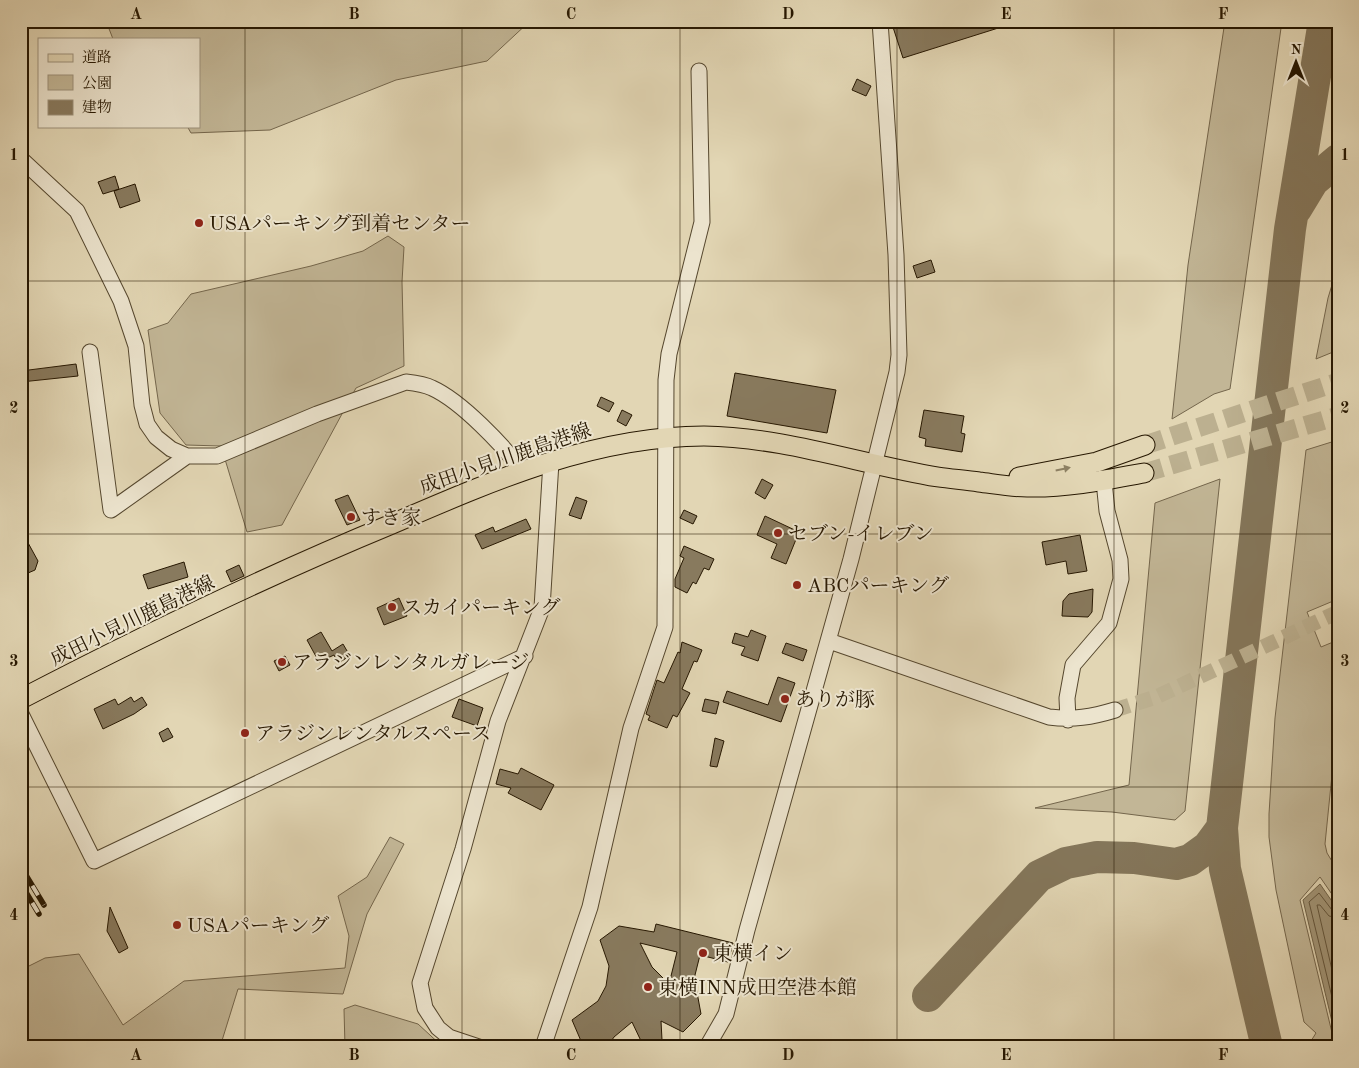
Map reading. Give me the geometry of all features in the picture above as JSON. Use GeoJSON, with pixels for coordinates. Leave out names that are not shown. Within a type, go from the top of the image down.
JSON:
{"type":"FeatureCollection","features":[{"type":"Feature","properties":{"kind":"main road","name":"成田小見川鹿島港線"},"geometry":{"type":"LineString","coordinates":[[21,699],[328,550],[523,472],[551,462],[616,444],[664,437],[733,437],[774,441],[935,477],[1028,488],[1104,481],[1144,473]]}},
{"type":"Feature","properties":{"kind":"main road","name":"成田小見川鹿島港線"},"geometry":{"type":"LineString","coordinates":[[981,482],[1034,475],[1097,462],[1145,445]]}},
{"type":"Feature","properties":{"kind":"street"},"geometry":{"type":"LineString","coordinates":[[707,1047],[726,1014],[747,930],[876,463],[899,356],[896,255],[880,21]]}},
{"type":"Feature","properties":{"kind":"street"},"geometry":{"type":"LineString","coordinates":[[543,1047],[590,907],[631,728],[665,627],[664,437],[669,354],[702,222],[699,71]]}},
{"type":"Feature","properties":{"kind":"street"},"geometry":{"type":"LineString","coordinates":[[21,159],[77,211],[121,300],[136,346],[142,406],[147,424],[156,438],[171,449],[187,456],[217,456],[317,414],[406,382],[420,383],[449,398],[499,444],[523,472]]}},
{"type":"Feature","properties":{"kind":"street"},"geometry":{"type":"LineString","coordinates":[[90,352],[111,510],[187,456]]}},
{"type":"Feature","properties":{"kind":"street"},"geometry":{"type":"LineString","coordinates":[[479,1047],[449,1037],[438,1028],[425,1008],[420,983],[463,849],[498,721],[525,656],[542,608],[551,462]]}},
{"type":"Feature","properties":{"kind":"street"},"geometry":{"type":"LineString","coordinates":[[1068,720],[1068,698],[1073,665],[1109,623],[1121,579],[1120,560],[1107,511],[1104,481]]}},
{"type":"Feature","properties":{"kind":"street"},"geometry":{"type":"LineString","coordinates":[[828,641],[1049,717],[1068,720],[1093,717],[1115,710]]}},
{"type":"Feature","properties":{"kind":"street"},"geometry":{"type":"LineString","coordinates":[[21,714],[94,861],[525,656]]}},
{"type":"Feature","properties":{"kind":"green space"},"geometry":{"type":"Polygon","coordinates":[[[106,21],[530,21],[487,61],[396,80],[270,130],[191,133],[188,128],[200,128],[200,38],[113,38],[106,21]]]}},
{"type":"Feature","properties":{"kind":"green space"},"geometry":{"type":"Polygon","coordinates":[[[1225,21],[1282,21],[1230,389],[1214,394],[1172,419],[1188,265],[1225,21]]]}},
{"type":"Feature","properties":{"kind":"green space"},"geometry":{"type":"Polygon","coordinates":[[[388,236],[404,247],[402,282],[404,366],[356,388],[282,525],[247,532],[221,446],[186,445],[160,413],[148,330],[168,323],[191,294],[311,266],[363,251],[388,236]]]}},
{"type":"Feature","properties":{"kind":"green space"},"geometry":{"type":"Polygon","coordinates":[[[1338,265],[1338,350],[1316,359],[1328,298],[1338,265]]]}},
{"type":"Feature","properties":{"kind":"green space"},"geometry":{"type":"Polygon","coordinates":[[[1338,440],[1338,599],[1307,612],[1321,647],[1338,640],[1338,715],[1325,844],[1327,853],[1338,871],[1338,903],[1320,877],[1300,900],[1334,1041],[1323,1047],[1312,1047],[1311,1041],[1316,1033],[1304,1022],[1276,890],[1269,837],[1269,814],[1275,718],[1306,450],[1338,440]]]}},
{"type":"Feature","properties":{"kind":"green space"},"geometry":{"type":"Polygon","coordinates":[[[1220,479],[1185,811],[1175,820],[1112,812],[1035,808],[1129,785],[1155,503],[1220,479]]]}},
{"type":"Feature","properties":{"kind":"green space"},"geometry":{"type":"Polygon","coordinates":[[[390,837],[404,844],[367,914],[343,994],[238,989],[220,1047],[21,1047],[21,970],[45,958],[79,954],[123,1025],[184,981],[345,968],[349,936],[338,896],[367,877],[390,837]]]}},
{"type":"Feature","properties":{"kind":"green space"},"geometry":{"type":"Polygon","coordinates":[[[355,1005],[418,1024],[443,1047],[345,1047],[344,1009],[355,1005]]]}},
{"type":"Feature","properties":{"kind":"water"},"geometry":{"type":"Polygon","coordinates":[[[1320,884],[1338,910],[1338,1029],[1334,1030],[1303,900],[1320,884]]]}},
{"type":"Feature","properties":{"kind":"building"},"geometry":{"type":"Polygon","coordinates":[[[891,21],[1011,21],[1011,24],[903,58],[891,21]]]}},
{"type":"Feature","properties":{"kind":"building"},"geometry":{"type":"Polygon","coordinates":[[[857,79],[871,86],[866,96],[852,90],[857,79]]]}},
{"type":"Feature","properties":{"kind":"building"},"geometry":{"type":"Polygon","coordinates":[[[115,176],[119,189],[103,194],[98,182],[115,176]]]}},
{"type":"Feature","properties":{"kind":"building"},"geometry":{"type":"Polygon","coordinates":[[[135,184],[140,201],[120,208],[114,191],[135,184]]]}},
{"type":"Feature","properties":{"kind":"building"},"geometry":{"type":"Polygon","coordinates":[[[931,260],[935,272],[917,278],[913,266],[931,260]]]}},
{"type":"Feature","properties":{"kind":"building"},"geometry":{"type":"Polygon","coordinates":[[[76,364],[78,376],[21,382],[21,371],[76,364]]]}},
{"type":"Feature","properties":{"kind":"building"},"geometry":{"type":"Polygon","coordinates":[[[735,373],[836,390],[827,433],[727,416],[735,373]]]}},
{"type":"Feature","properties":{"kind":"building"},"geometry":{"type":"Polygon","coordinates":[[[601,397],[614,403],[609,412],[597,406],[601,397]]]}},
{"type":"Feature","properties":{"kind":"building"},"geometry":{"type":"Polygon","coordinates":[[[622,410],[632,415],[626,426],[617,421],[622,410]]]}},
{"type":"Feature","properties":{"kind":"building"},"geometry":{"type":"Polygon","coordinates":[[[924,410],[964,416],[961,433],[965,434],[962,452],[925,446],[926,439],[919,437],[924,410]]]}},
{"type":"Feature","properties":{"kind":"building"},"geometry":{"type":"Polygon","coordinates":[[[762,479],[773,485],[765,499],[755,493],[762,479]]]}},
{"type":"Feature","properties":{"kind":"building"},"geometry":{"type":"Polygon","coordinates":[[[348,495],[360,520],[347,525],[335,500],[348,495]]]}},
{"type":"Feature","properties":{"kind":"building"},"geometry":{"type":"Polygon","coordinates":[[[576,497],[587,501],[581,519],[569,515],[576,497]]]}},
{"type":"Feature","properties":{"kind":"building"},"geometry":{"type":"Polygon","coordinates":[[[684,510],[697,516],[693,524],[680,518],[684,510]]]}},
{"type":"Feature","properties":{"kind":"building","name":"セブン-イレブン"},"geometry":{"type":"Polygon","coordinates":[[[765,516],[799,532],[786,564],[771,558],[777,544],[757,535],[765,516]]]}},
{"type":"Feature","properties":{"kind":"building"},"geometry":{"type":"Polygon","coordinates":[[[526,519],[531,529],[482,549],[475,535],[493,527],[495,532],[526,519]]]}},
{"type":"Feature","properties":{"kind":"building"},"geometry":{"type":"Polygon","coordinates":[[[21,530],[38,561],[35,570],[21,576],[21,530]]]}},
{"type":"Feature","properties":{"kind":"building"},"geometry":{"type":"Polygon","coordinates":[[[1080,535],[1087,571],[1068,574],[1066,561],[1046,565],[1042,542],[1080,535]]]}},
{"type":"Feature","properties":{"kind":"building"},"geometry":{"type":"Polygon","coordinates":[[[684,546],[714,559],[709,570],[704,568],[696,584],[693,582],[687,593],[675,587],[675,579],[684,558],[680,556],[684,546]]]}},
{"type":"Feature","properties":{"kind":"building"},"geometry":{"type":"Polygon","coordinates":[[[184,562],[188,577],[148,589],[143,575],[184,562]]]}},
{"type":"Feature","properties":{"kind":"building"},"geometry":{"type":"Polygon","coordinates":[[[239,565],[244,576],[231,582],[226,571],[239,565]]]}},
{"type":"Feature","properties":{"kind":"building"},"geometry":{"type":"Polygon","coordinates":[[[1093,589],[1092,612],[1088,617],[1062,616],[1063,601],[1069,594],[1093,589]]]}},
{"type":"Feature","properties":{"kind":"building"},"geometry":{"type":"Polygon","coordinates":[[[399,598],[407,616],[384,625],[377,608],[399,598]]]}},
{"type":"Feature","properties":{"kind":"building"},"geometry":{"type":"Polygon","coordinates":[[[751,630],[766,636],[758,661],[741,655],[745,647],[732,643],[735,633],[748,637],[751,630]]]}},
{"type":"Feature","properties":{"kind":"building"},"geometry":{"type":"Polygon","coordinates":[[[321,632],[332,651],[343,644],[350,656],[338,663],[334,655],[319,662],[307,640],[321,632]]]}},
{"type":"Feature","properties":{"kind":"building"},"geometry":{"type":"Polygon","coordinates":[[[682,642],[702,650],[697,662],[694,661],[682,689],[690,693],[677,717],[673,715],[667,728],[648,720],[650,716],[646,714],[657,680],[664,683],[678,652],[680,653],[682,642]]]}},
{"type":"Feature","properties":{"kind":"building"},"geometry":{"type":"Polygon","coordinates":[[[786,643],[807,650],[803,661],[782,653],[786,643]]]}},
{"type":"Feature","properties":{"kind":"building"},"geometry":{"type":"Polygon","coordinates":[[[285,656],[290,665],[279,671],[274,661],[285,656]]]}},
{"type":"Feature","properties":{"kind":"building"},"geometry":{"type":"Polygon","coordinates":[[[778,677],[795,683],[781,722],[723,702],[727,691],[768,705],[778,677]]]}},
{"type":"Feature","properties":{"kind":"building"},"geometry":{"type":"Polygon","coordinates":[[[131,697],[134,702],[142,697],[147,705],[134,714],[103,729],[94,709],[115,699],[118,705],[131,697]]]}},
{"type":"Feature","properties":{"kind":"building"},"geometry":{"type":"Polygon","coordinates":[[[459,699],[483,708],[477,726],[452,717],[459,699]]]}},
{"type":"Feature","properties":{"kind":"building"},"geometry":{"type":"Polygon","coordinates":[[[705,699],[719,702],[716,714],[702,711],[705,699]]]}},
{"type":"Feature","properties":{"kind":"building"},"geometry":{"type":"Polygon","coordinates":[[[168,728],[173,737],[163,742],[159,733],[168,728]]]}},
{"type":"Feature","properties":{"kind":"building"},"geometry":{"type":"Polygon","coordinates":[[[715,738],[724,741],[717,767],[710,766],[715,738]]]}},
{"type":"Feature","properties":{"kind":"building"},"geometry":{"type":"Polygon","coordinates":[[[521,768],[554,785],[541,810],[508,793],[511,788],[496,784],[500,769],[518,774],[521,768]]]}},
{"type":"Feature","properties":{"kind":"building"},"geometry":{"type":"Polygon","coordinates":[[[110,907],[128,948],[119,953],[107,931],[110,907]]]}},
{"type":"Feature","properties":{"kind":"building","name":"東横INN成田空港本館"},"geometry":{"type":"Polygon","coordinates":[[[656,924],[733,943],[728,962],[700,955],[692,987],[696,987],[701,1014],[683,1032],[661,1021],[662,1040],[642,1043],[632,1022],[614,1037],[607,1047],[593,1047],[581,1041],[572,1020],[598,1001],[606,986],[609,966],[600,940],[619,926],[654,932],[656,924]],[[640,943],[652,967],[669,984],[677,952],[640,943]]]}},
{"type":"Feature","properties":{"kind":"taxiway"},"geometry":{"type":"LineString","coordinates":[[1267,1047],[1225,869],[1222,828],[1290,229],[1324,21]]}},
{"type":"Feature","properties":{"kind":"taxiway"},"geometry":{"type":"LineString","coordinates":[[1296,209],[1313,181],[1338,160]]}},
{"type":"Feature","properties":{"kind":"taxiway"},"geometry":{"type":"LineString","coordinates":[[928,996],[1039,876],[1066,863],[1097,857],[1134,858],[1176,864],[1190,860],[1208,847],[1222,828]]}},
{"type":"Feature","properties":{"kind":"tunnel"},"geometry":{"type":"LineString","coordinates":[[1145,445],[1338,382]]}},
{"type":"Feature","properties":{"kind":"tunnel"},"geometry":{"type":"LineString","coordinates":[[1144,473],[1338,416]]}},
{"type":"Feature","properties":{"kind":"tunnel"},"geometry":{"type":"LineString","coordinates":[[1115,710],[1156,697],[1338,612]]}},
{"type":"Feature","properties":{"kind":"railway"},"geometry":{"type":"LineString","coordinates":[[21,867],[44,905]]}},
{"type":"Feature","properties":{"kind":"railway"},"geometry":{"type":"LineString","coordinates":[[21,884],[39,914]]}},
{"type":"Feature","properties":{"kind":"place","name":"USAパーキング到着センター"},"geometry":{"type":"Point","coordinates":[199,223]}},
{"type":"Feature","properties":{"kind":"place","name":"すき家"},"geometry":{"type":"Point","coordinates":[351,517]}},
{"type":"Feature","properties":{"kind":"place","name":"セブン-イレブン"},"geometry":{"type":"Point","coordinates":[778,533]}},
{"type":"Feature","properties":{"kind":"place","name":"ABCパーキング"},"geometry":{"type":"Point","coordinates":[797,585]}},
{"type":"Feature","properties":{"kind":"place","name":"スカイパーキング"},"geometry":{"type":"Point","coordinates":[392,607]}},
{"type":"Feature","properties":{"kind":"place","name":"アラジンレンタルガレージ"},"geometry":{"type":"Point","coordinates":[282,662]}},
{"type":"Feature","properties":{"kind":"place","name":"ありが豚"},"geometry":{"type":"Point","coordinates":[785,699]}},
{"type":"Feature","properties":{"kind":"place","name":"アラジンレンタルスペース"},"geometry":{"type":"Point","coordinates":[245,733]}},
{"type":"Feature","properties":{"kind":"place","name":"USAパーキング"},"geometry":{"type":"Point","coordinates":[177,925]}},
{"type":"Feature","properties":{"kind":"place","name":"東横イン"},"geometry":{"type":"Point","coordinates":[703,953]}},
{"type":"Feature","properties":{"kind":"place","name":"東横INN成田空港本館"},"geometry":{"type":"Point","coordinates":[648,987]}}]}
